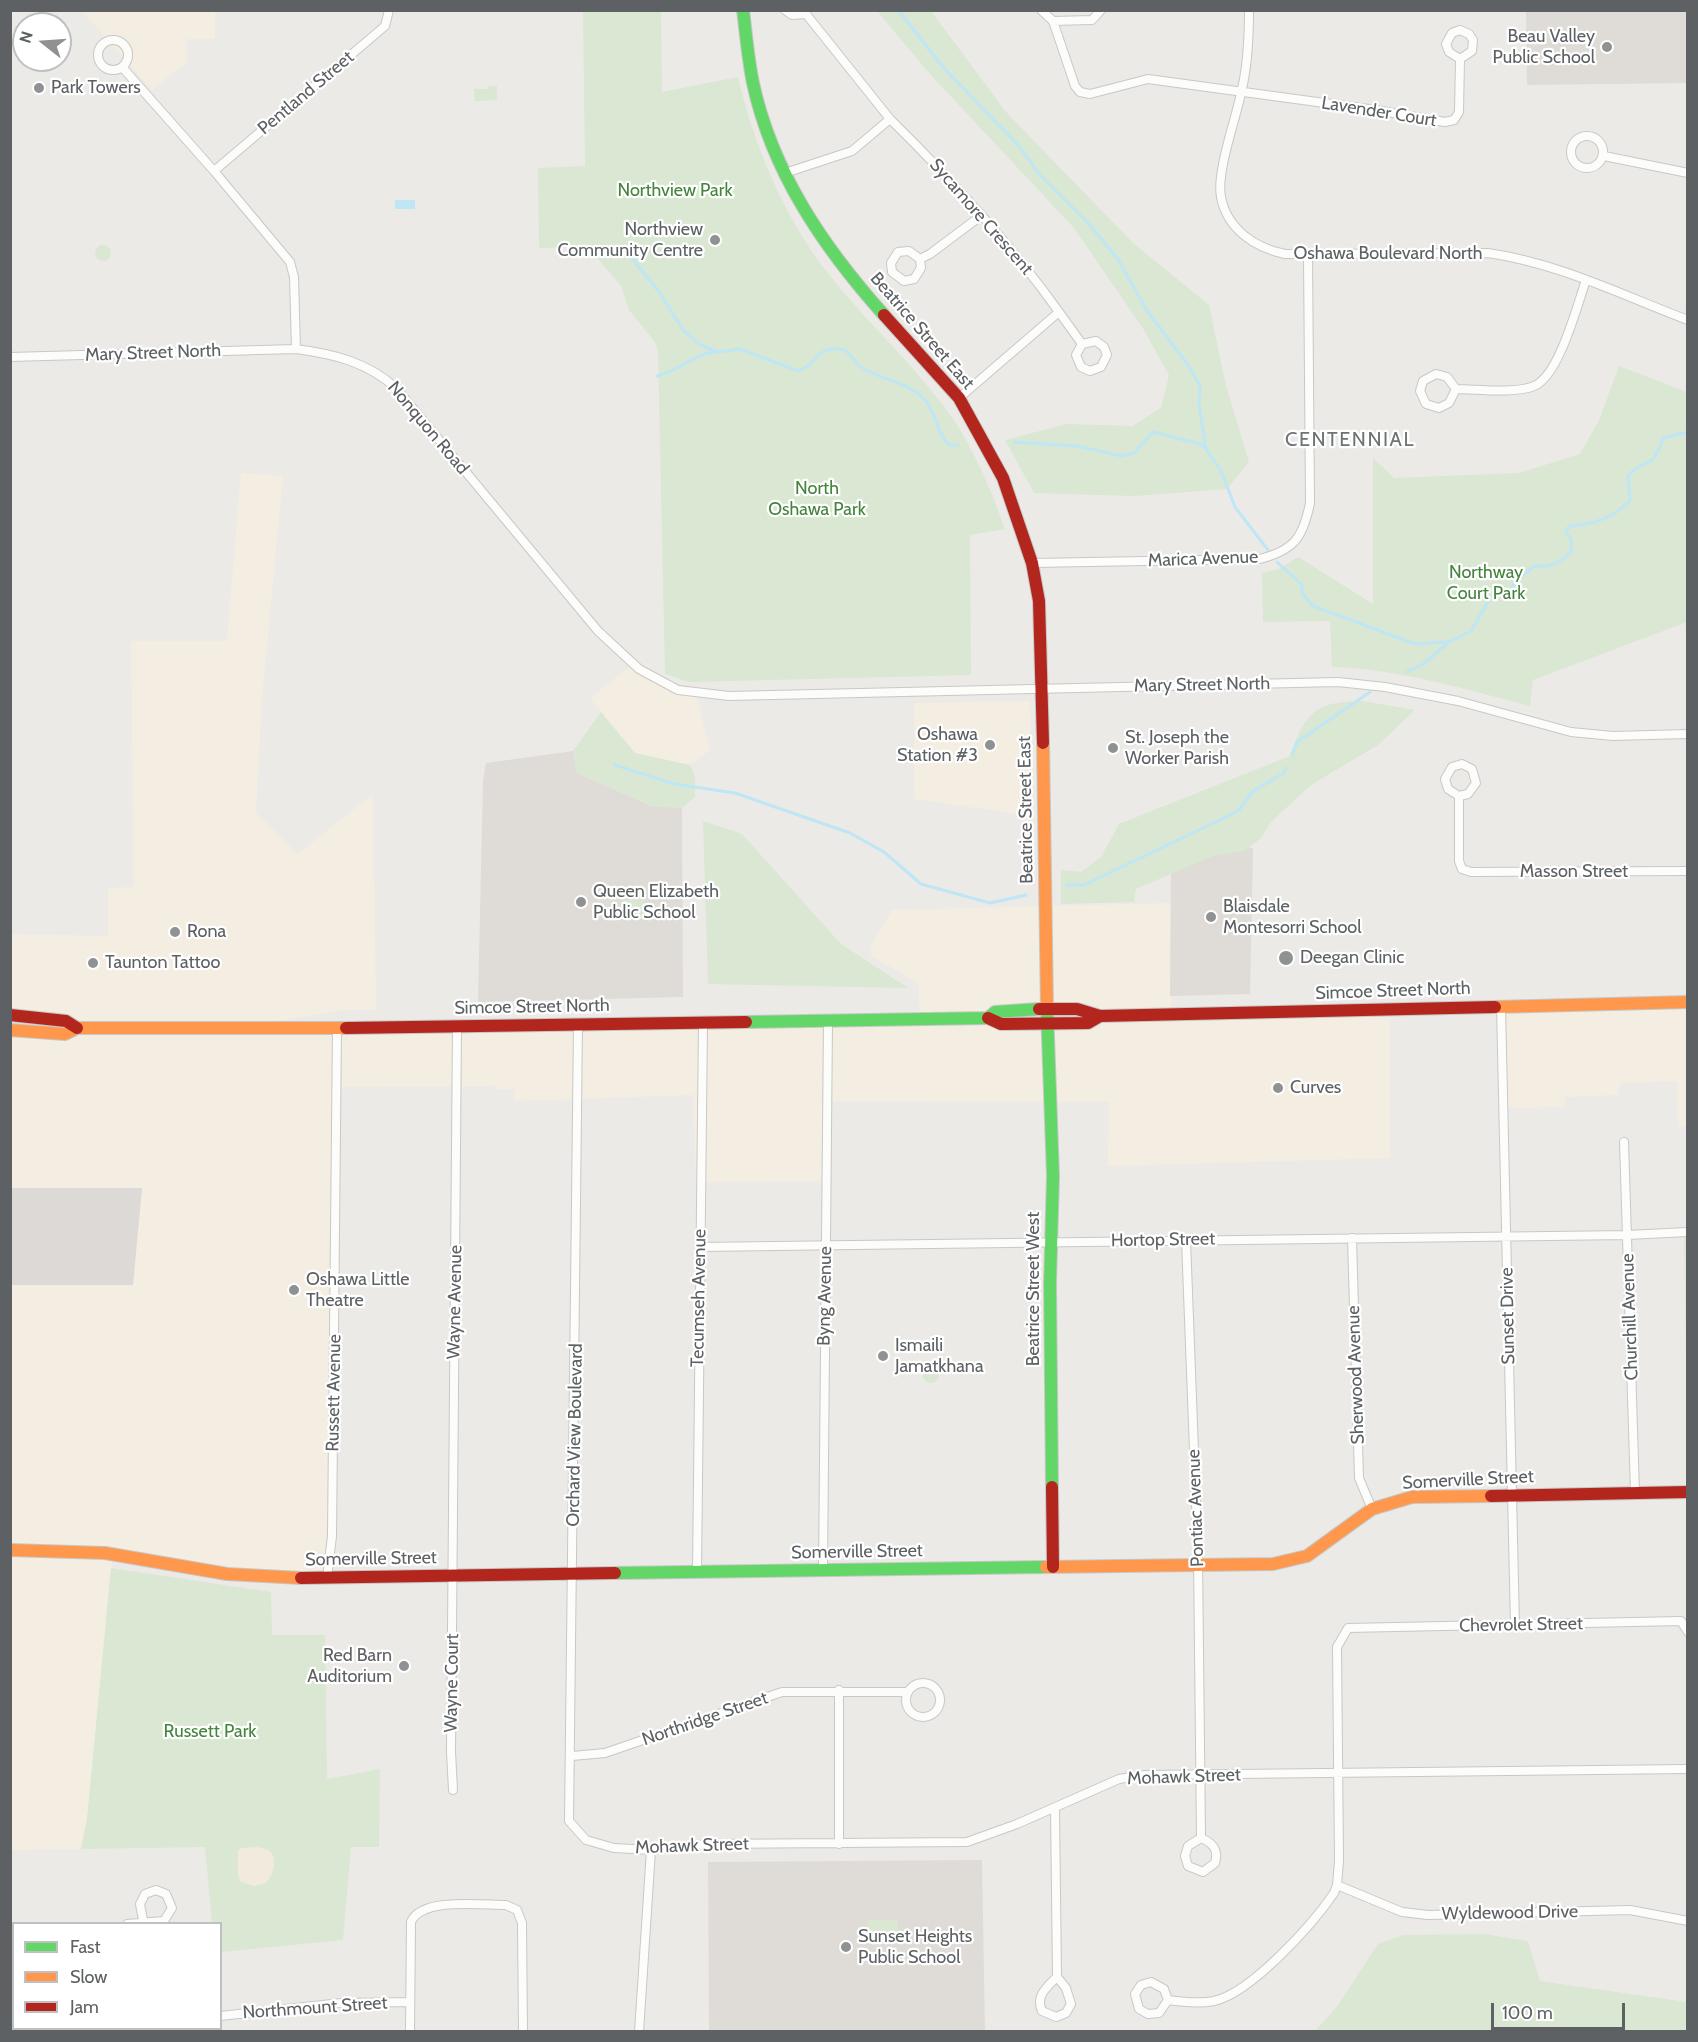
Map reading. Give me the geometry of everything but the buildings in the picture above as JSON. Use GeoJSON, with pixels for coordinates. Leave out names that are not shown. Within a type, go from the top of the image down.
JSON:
{"type":"FeatureCollection","features":[{"type":"Feature","properties":{"kind":"street","name":"Pentland Street"},"geometry":{"type":"LineString","coordinates":[[214,171],[385,26],[389,10]]}},
{"type":"Feature","properties":{"kind":"street","name":"Beatrice Street East"},"geometry":{"type":"LineString","coordinates":[[743,10],[753,82],[770,141],[810,221],[860,288],[959,398],[1003,478],[1032,563],[1039,601],[1042,688],[1047,1010]]}},
{"type":"Feature","properties":{"kind":"street"},"geometry":{"type":"LineString","coordinates":[[785,10],[792,15],[807,12]]}},
{"type":"Feature","properties":{"kind":"street"},"geometry":{"type":"LineString","coordinates":[[1041,10],[1053,21],[1075,86],[1080,92],[1097,94],[1132,81],[1148,79],[1242,91]]}},
{"type":"Feature","properties":{"kind":"street"},"geometry":{"type":"LineString","coordinates":[[1053,21],[1092,20],[1101,10]]}},
{"type":"Feature","properties":{"kind":"street","name":"Oshawa Boulevard North"},"geometry":{"type":"LineString","coordinates":[[1249,10],[1249,47],[1242,91],[1223,168],[1221,196],[1233,225],[1247,240],[1268,251],[1308,255],[1488,253],[1538,262],[1688,320]]}},
{"type":"Feature","properties":{"kind":"street","name":"Sycamore Crescent"},"geometry":{"type":"LineString","coordinates":[[807,12],[890,118],[953,181],[982,215],[1082,344]]}},
{"type":"Feature","properties":{"kind":"street","name":"Lavender Court"},"geometry":{"type":"LineString","coordinates":[[1242,91],[1445,122],[1454,120],[1459,112],[1460,59]]}},
{"type":"Feature","properties":{"kind":"street"},"geometry":{"type":"LineString","coordinates":[[122,67],[214,171],[290,262],[294,277],[296,349]]}},
{"type":"Feature","properties":{"kind":"street"},"geometry":{"type":"LineString","coordinates":[[785,173],[852,151],[890,118]]}},
{"type":"Feature","properties":{"kind":"street"},"geometry":{"type":"LineString","coordinates":[[1589,136],[1599,141],[1604,156],[1593,168],[1582,168],[1571,159],[1571,147],[1577,139],[1589,136]]}},
{"type":"Feature","properties":{"kind":"street"},"geometry":{"type":"LineString","coordinates":[[1604,156],[1688,173]]}},
{"type":"Feature","properties":{"kind":"street"},"geometry":{"type":"LineString","coordinates":[[920,259],[982,215]]}},
{"type":"Feature","properties":{"kind":"street","name":"Marica Avenue"},"geometry":{"type":"LineString","coordinates":[[1032,563],[1260,559],[1281,553],[1293,544],[1306,525],[1310,503],[1308,255]]}},
{"type":"Feature","properties":{"kind":"street"},"geometry":{"type":"LineString","coordinates":[[1456,389],[1521,389],[1541,383],[1552,369],[1586,280]]}},
{"type":"Feature","properties":{"kind":"street"},"geometry":{"type":"LineString","coordinates":[[959,398],[1059,312]]}},
{"type":"Feature","properties":{"kind":"street","name":"Mary Street North"},"geometry":{"type":"LineString","coordinates":[[10,357],[296,349]]}},
{"type":"Feature","properties":{"kind":"street","name":"Nonquon Road"},"geometry":{"type":"LineString","coordinates":[[296,349],[345,358],[385,378],[598,631],[639,669],[653,678],[678,690],[711,695]]}},
{"type":"Feature","properties":{"kind":"street"},"geometry":{"type":"LineString","coordinates":[[1436,374],[1447,377],[1456,389],[1449,403],[1439,408],[1426,404],[1420,391],[1423,381],[1436,374]]}},
{"type":"Feature","properties":{"kind":"street","name":"Mary Street North"},"geometry":{"type":"LineString","coordinates":[[711,695],[1338,682],[1385,687],[1458,701],[1571,732],[1613,736],[1688,734]]}},
{"type":"Feature","properties":{"kind":"street","name":"Masson Street"},"geometry":{"type":"LineString","coordinates":[[1459,796],[1459,861],[1462,869],[1471,872],[1688,871]]}},
{"type":"Feature","properties":{"kind":"street","name":"Simcoe Street North"},"geometry":{"type":"LineString","coordinates":[[10,1030],[65,1034],[77,1028],[703,1024],[988,1018],[1001,1024],[1047,1024],[1088,1023],[1100,1016],[1688,1002]]}},
{"type":"Feature","properties":{"kind":"street","name":"Sunset Drive"},"geometry":{"type":"LineString","coordinates":[[1501,1006],[1515,1626]]}},
{"type":"Feature","properties":{"kind":"street","name":"Simcoe Street North"},"geometry":{"type":"LineString","coordinates":[[988,1018],[995,1012],[1088,1009],[1100,1016]]}},
{"type":"Feature","properties":{"kind":"street","name":"Beatrice Street West"},"geometry":{"type":"LineString","coordinates":[[1047,1010],[1052,1153],[1053,1567]]}},
{"type":"Feature","properties":{"kind":"street","name":"Simcoe Street North"},"geometry":{"type":"LineString","coordinates":[[10,1015],[66,1021],[77,1028]]}},
{"type":"Feature","properties":{"kind":"street","name":"Byng Avenue"},"geometry":{"type":"LineString","coordinates":[[823,1570],[828,1022]]}},
{"type":"Feature","properties":{"kind":"street","name":"Orchard View Boulevard"},"geometry":{"type":"LineString","coordinates":[[578,1024],[572,1756],[569,1821],[586,1840]]}},
{"type":"Feature","properties":{"kind":"street","name":"Tecumseh Avenue"},"geometry":{"type":"LineString","coordinates":[[697,1572],[703,1024]]}},
{"type":"Feature","properties":{"kind":"street","name":"Wayne Avenue"},"geometry":{"type":"LineString","coordinates":[[452,1577],[457,1026]]}},
{"type":"Feature","properties":{"kind":"street","name":"Russett Avenue"},"geometry":{"type":"LineString","coordinates":[[327,1578],[332,1536],[337,1028]]}},
{"type":"Feature","properties":{"kind":"street","name":"Churchill Avenue"},"geometry":{"type":"LineString","coordinates":[[1624,1142],[1635,1493]]}},
{"type":"Feature","properties":{"kind":"street","name":"Hortop Street"},"geometry":{"type":"LineString","coordinates":[[699,1247],[1506,1237],[1688,1232]]}},
{"type":"Feature","properties":{"kind":"street","name":"Sherwood Avenue"},"geometry":{"type":"LineString","coordinates":[[1352,1238],[1359,1478],[1372,1509]]}},
{"type":"Feature","properties":{"kind":"street","name":"Pontiac Avenue"},"geometry":{"type":"LineString","coordinates":[[1186,1240],[1198,1565],[1201,1838]]}},
{"type":"Feature","properties":{"kind":"street","name":"Somerville Street"},"geometry":{"type":"LineString","coordinates":[[10,1550],[90,1551],[240,1575],[327,1578],[1273,1564],[1299,1559],[1316,1551],[1372,1509],[1393,1501],[1420,1496],[1688,1492]]}},
{"type":"Feature","properties":{"kind":"street","name":"Wayne Court"},"geometry":{"type":"LineString","coordinates":[[452,1577],[451,1752],[453,1790]]}},
{"type":"Feature","properties":{"kind":"street","name":"Chevrolet Street"},"geometry":{"type":"LineString","coordinates":[[1338,1773],[1338,1647],[1348,1628],[1681,1621],[1688,1632]]}},
{"type":"Feature","properties":{"kind":"street"},"geometry":{"type":"LineString","coordinates":[[928,1683],[938,1690],[940,1705],[931,1716],[923,1718],[910,1714],[905,1696],[908,1692],[913,1685],[928,1683]]}},
{"type":"Feature","properties":{"kind":"street"},"geometry":{"type":"LineString","coordinates":[[839,1690],[839,1844]]}},
{"type":"Feature","properties":{"kind":"street","name":"Northridge Street"},"geometry":{"type":"LineString","coordinates":[[572,1756],[605,1753],[782,1692],[839,1690],[908,1692]]}},
{"type":"Feature","properties":{"kind":"street","name":"Mohawk Street"},"geometry":{"type":"LineString","coordinates":[[586,1840],[614,1848],[651,1850],[708,1844],[967,1842],[1054,1809],[1119,1779],[1145,1775],[1688,1769]]}},
{"type":"Feature","properties":{"kind":"street"},"geometry":{"type":"LineString","coordinates":[[1168,2000],[1215,2001],[1248,1986],[1329,1900],[1337,1886],[1338,1773]]}},
{"type":"Feature","properties":{"kind":"street"},"geometry":{"type":"LineString","coordinates":[[1054,1809],[1057,1977],[1066,1988],[1071,2004],[1066,2013],[1056,2017],[1046,2014],[1039,2001],[1043,1991],[1057,1977]]}},
{"type":"Feature","properties":{"kind":"street"},"geometry":{"type":"LineString","coordinates":[[639,2031],[651,1850]]}},
{"type":"Feature","properties":{"kind":"street","name":"Wyldewood Drive"},"geometry":{"type":"LineString","coordinates":[[1337,1886],[1402,1912],[1428,1915],[1630,1910],[1688,1921]]}},
{"type":"Feature","properties":{"kind":"street"},"geometry":{"type":"LineString","coordinates":[[410,2031],[411,1922],[414,1915],[430,1906],[506,1905],[517,1910],[522,1923],[523,2031]]}},
{"type":"Feature","properties":{"kind":"street"},"geometry":{"type":"LineString","coordinates":[[132,1922],[143,1920]]}},
{"type":"Feature","properties":{"kind":"street","name":"Northmount Street"},"geometry":{"type":"LineString","coordinates":[[222,2016],[341,2003],[410,2002]]}},
{"type":"Feature","properties":{"kind":"shaded area"},"geometry":{"type":"Polygon","coordinates":[[[82,11],[215,11],[215,39],[187,39],[186,63],[152,90],[82,11]]]}},
{"type":"Feature","properties":{"kind":"shaded area","name":"Beau Valley Public School"},"geometry":{"type":"Polygon","coordinates":[[[1526,11],[1687,11],[1687,83],[1527,85],[1526,11]]]}},
{"type":"Feature","properties":{"kind":"shaded area"},"geometry":{"type":"Polygon","coordinates":[[[241,473],[283,476],[262,698],[256,813],[298,854],[373,794],[376,1010],[342,1010],[245,1027],[920,1019],[918,983],[872,956],[869,949],[892,910],[1171,903],[1171,1015],[1390,1009],[1390,1158],[1108,1166],[1109,1102],[827,1101],[821,1181],[696,1182],[693,1095],[515,1101],[514,1089],[496,1089],[495,1086],[338,1087],[327,1578],[275,1578],[113,1554],[87,1819],[81,1849],[11,1850],[10,1030],[76,1028],[11,1015],[11,934],[108,936],[108,888],[134,887],[131,641],[227,641],[241,473]]]}},
{"type":"Feature","properties":{"kind":"shaded area"},"geometry":{"type":"Polygon","coordinates":[[[633,664],[696,694],[710,750],[690,765],[635,753],[590,698],[633,664]]]}},
{"type":"Feature","properties":{"kind":"shaded area"},"geometry":{"type":"Polygon","coordinates":[[[1030,701],[1032,816],[914,799],[914,703],[1030,701]]]}},
{"type":"Feature","properties":{"kind":"shaded area","name":"Queen Elizabeth Public School"},"geometry":{"type":"Polygon","coordinates":[[[573,751],[577,773],[652,806],[682,808],[683,997],[478,1002],[483,780],[486,763],[573,751]]]}},
{"type":"Feature","properties":{"kind":"shaded area","name":"Blaisdale Montesorri School"},"geometry":{"type":"Polygon","coordinates":[[[1253,848],[1250,994],[1170,996],[1171,854],[1253,848]]]}},
{"type":"Feature","properties":{"kind":"shaded area"},"geometry":{"type":"Polygon","coordinates":[[[1687,1003],[1687,1126],[1678,1127],[1677,1081],[1620,1083],[1618,1095],[1565,1097],[1564,1107],[1508,1108],[1504,1006],[1687,1003]]]}},
{"type":"Feature","properties":{"kind":"shaded area"},"geometry":{"type":"Polygon","coordinates":[[[11,1188],[142,1188],[133,1285],[11,1285],[11,1188]]]}},
{"type":"Feature","properties":{"kind":"shaded area","name":"Sunset Heights Public School"},"geometry":{"type":"Polygon","coordinates":[[[982,1860],[985,2031],[709,2031],[708,1862],[982,1860]]]}},
{"type":"Feature","properties":{"kind":"green space","name":"North Oshawa Park"},"geometry":{"type":"Polygon","coordinates":[[[583,11],[661,11],[662,92],[738,77],[760,151],[781,197],[806,242],[834,281],[912,368],[962,433],[986,480],[1005,529],[970,535],[971,675],[689,682],[665,674],[658,351],[655,342],[629,310],[621,286],[588,247],[539,248],[538,168],[585,166],[583,11]]]}},
{"type":"Feature","properties":{"kind":"green space"},"geometry":{"type":"Polygon","coordinates":[[[877,11],[931,11],[1006,112],[1133,243],[1209,305],[1226,386],[1249,462],[1227,489],[1134,496],[1034,493],[1005,440],[1067,424],[1132,426],[1161,408],[1169,375],[1144,330],[1074,228],[929,73],[877,11]]]}},
{"type":"Feature","properties":{"kind":"green space"},"geometry":{"type":"Polygon","coordinates":[[[488,86],[497,86],[497,100],[475,101],[474,89],[487,89],[488,86]]]}},
{"type":"Feature","properties":{"kind":"green space"},"geometry":{"type":"Polygon","coordinates":[[[103,245],[111,253],[103,261],[95,253],[103,245]]]}},
{"type":"Feature","properties":{"kind":"green space","name":"Northway Court Park"},"geometry":{"type":"Polygon","coordinates":[[[1619,366],[1687,392],[1687,622],[1533,680],[1530,706],[1407,676],[1332,667],[1330,621],[1263,622],[1262,573],[1279,569],[1298,557],[1373,604],[1373,458],[1394,478],[1519,473],[1580,454],[1599,420],[1619,366]]]}},
{"type":"Feature","properties":{"kind":"green space"},"geometry":{"type":"Polygon","coordinates":[[[1362,701],[1415,710],[1378,745],[1311,785],[1271,822],[1261,838],[1245,851],[1213,856],[1136,889],[1134,902],[1061,904],[1061,870],[1081,872],[1101,857],[1119,824],[1290,756],[1301,729],[1314,712],[1333,704],[1362,701]]]}},
{"type":"Feature","properties":{"kind":"green space"},"geometry":{"type":"Polygon","coordinates":[[[601,712],[635,753],[690,765],[695,777],[695,797],[682,808],[652,806],[577,773],[573,751],[601,712]]]}},
{"type":"Feature","properties":{"kind":"green space"},"geometry":{"type":"Polygon","coordinates":[[[703,821],[742,834],[841,944],[908,988],[708,984],[703,821]]]}},
{"type":"Feature","properties":{"kind":"green space"},"geometry":{"type":"Polygon","coordinates":[[[624,900],[645,900],[645,918],[625,919],[624,900]]]}},
{"type":"Feature","properties":{"kind":"green space"},"geometry":{"type":"Polygon","coordinates":[[[1684,1237],[1688,1237],[1687,1418],[1684,1237]]]}},
{"type":"Feature","properties":{"kind":"green space"},"geometry":{"type":"Polygon","coordinates":[[[928,1367],[934,1367],[939,1375],[937,1381],[928,1383],[923,1378],[923,1372],[928,1367]]]}},
{"type":"Feature","properties":{"kind":"green space","name":"Russett Park"},"geometry":{"type":"Polygon","coordinates":[[[111,1568],[271,1592],[272,1635],[325,1635],[327,1779],[380,1769],[379,1847],[351,1847],[343,1940],[222,1952],[222,1922],[212,1922],[205,1847],[81,1849],[87,1819],[111,1568]]]}},
{"type":"Feature","properties":{"kind":"green space"},"geometry":{"type":"Polygon","coordinates":[[[868,1920],[898,1920],[898,1932],[868,1933],[868,1920]]]}},
{"type":"Feature","properties":{"kind":"green space"},"geometry":{"type":"Polygon","coordinates":[[[1484,1934],[1528,1941],[1540,1981],[1687,2002],[1687,2031],[1315,2031],[1336,2008],[1378,1944],[1403,1935],[1484,1934]]]}},
{"type":"Feature","properties":{"kind":"sand"},"geometry":{"type":"Polygon","coordinates":[[[241,1848],[262,1848],[273,1855],[273,1870],[266,1883],[254,1886],[241,1882],[238,1875],[238,1851],[241,1848]]]}},
{"type":"Feature","properties":{"kind":"water"},"geometry":{"type":"Polygon","coordinates":[[[395,200],[415,200],[415,209],[395,209],[395,200]]]}},
{"type":"Feature","properties":{"kind":"waterway"},"geometry":{"type":"LineString","coordinates":[[898,10],[943,67],[1019,146],[1039,174],[1089,224],[1117,258],[1148,312],[1188,365],[1200,386],[1199,405],[1206,449]]}},
{"type":"Feature","properties":{"kind":"waterway"},"geometry":{"type":"LineString","coordinates":[[622,246],[660,293],[683,330],[700,345],[718,352],[740,349],[798,371],[826,350],[842,349],[864,369],[916,392],[931,409],[945,440],[949,445],[958,445]]}},
{"type":"Feature","properties":{"kind":"waterway"},"geometry":{"type":"LineString","coordinates":[[657,376],[707,353],[715,352]]}},
{"type":"Feature","properties":{"kind":"waterway"},"geometry":{"type":"LineString","coordinates":[[1014,442],[1077,446],[1121,456],[1134,453],[1153,432],[1200,444],[1221,471],[1235,507],[1268,550]]}},
{"type":"Feature","properties":{"kind":"waterway"},"geometry":{"type":"LineString","coordinates":[[1407,672],[1423,664],[1449,642],[1471,631],[1490,598],[1509,594],[1514,583],[1534,566],[1546,566],[1558,562],[1571,552],[1571,539],[1566,532],[1569,526],[1586,524],[1617,512],[1630,500],[1628,476],[1651,461],[1663,438],[1688,432]]}},
{"type":"Feature","properties":{"kind":"waterway"},"geometry":{"type":"LineString","coordinates":[[1277,562],[1302,585],[1302,593],[1313,606],[1415,644],[1447,642]]}},
{"type":"Feature","properties":{"kind":"waterway"},"geometry":{"type":"LineString","coordinates":[[1292,755],[1297,742],[1370,692]]}},
{"type":"Feature","properties":{"kind":"waterway"},"geometry":{"type":"LineString","coordinates":[[615,765],[674,784],[735,793],[850,833],[884,852],[921,884],[990,903],[1026,895]]}},
{"type":"Feature","properties":{"kind":"waterway"},"geometry":{"type":"LineString","coordinates":[[1067,885],[1084,885],[1226,817],[1239,810],[1253,791],[1284,773],[1286,768]]}},
{"type":"Feature","properties":{"kind":"traffic: fast"},"geometry":{"type":"LineString","coordinates":[[743,10],[753,83],[773,147],[787,178],[821,236],[884,315]]}},
{"type":"Feature","properties":{"kind":"traffic: fast"},"geometry":{"type":"LineString","coordinates":[[746,1022],[988,1018],[995,1012],[1039,1009]]}},
{"type":"Feature","properties":{"kind":"traffic: fast"},"geometry":{"type":"LineString","coordinates":[[1047,1009],[1053,1176],[1050,1283],[1052,1487]]}},
{"type":"Feature","properties":{"kind":"traffic: fast"},"geometry":{"type":"LineString","coordinates":[[615,1573],[1046,1567]]}},
{"type":"Feature","properties":{"kind":"traffic: slow"},"geometry":{"type":"LineString","coordinates":[[1043,743],[1047,1009]]}},
{"type":"Feature","properties":{"kind":"traffic: slow"},"geometry":{"type":"LineString","coordinates":[[1495,1007],[1688,1002]]}},
{"type":"Feature","properties":{"kind":"traffic: slow"},"geometry":{"type":"LineString","coordinates":[[10,1030],[65,1034],[77,1028],[346,1028]]}},
{"type":"Feature","properties":{"kind":"traffic: slow"},"geometry":{"type":"LineString","coordinates":[[1046,1567],[1273,1564],[1307,1556],[1372,1509],[1412,1497],[1491,1496]]}},
{"type":"Feature","properties":{"kind":"traffic: slow"},"geometry":{"type":"LineString","coordinates":[[10,1550],[105,1553],[227,1574],[301,1578]]}},
{"type":"Feature","properties":{"kind":"traffic: jam"},"geometry":{"type":"LineString","coordinates":[[884,315],[959,398],[1003,478],[1032,563],[1039,601],[1043,743]]}},
{"type":"Feature","properties":{"kind":"traffic: jam"},"geometry":{"type":"LineString","coordinates":[[1039,1009],[1077,1009],[1100,1016],[1495,1007]]}},
{"type":"Feature","properties":{"kind":"traffic: jam"},"geometry":{"type":"LineString","coordinates":[[10,1015],[66,1021],[77,1028]]}},
{"type":"Feature","properties":{"kind":"traffic: jam"},"geometry":{"type":"LineString","coordinates":[[988,1018],[1001,1024],[1088,1023],[1100,1016]]}},
{"type":"Feature","properties":{"kind":"traffic: jam"},"geometry":{"type":"LineString","coordinates":[[346,1028],[746,1022]]}},
{"type":"Feature","properties":{"kind":"traffic: jam"},"geometry":{"type":"LineString","coordinates":[[1052,1487],[1053,1567]]}},
{"type":"Feature","properties":{"kind":"traffic: jam"},"geometry":{"type":"LineString","coordinates":[[1491,1496],[1688,1492]]}},
{"type":"Feature","properties":{"kind":"traffic: jam"},"geometry":{"type":"LineString","coordinates":[[301,1578],[615,1573]]}},
{"type":"Feature","properties":{"kind":"place","name":"Beau Valley Public School"},"geometry":{"type":"Point","coordinates":[1607,47]}},
{"type":"Feature","properties":{"kind":"place","name":"Park Towers"},"geometry":{"type":"Point","coordinates":[39,88]}},
{"type":"Feature","properties":{"kind":"place","name":"Northview Community Centre"},"geometry":{"type":"Point","coordinates":[715,240]}},
{"type":"Feature","properties":{"kind":"place","name":"Oshawa Station #3"},"geometry":{"type":"Point","coordinates":[990,745]}},
{"type":"Feature","properties":{"kind":"place","name":"St. Joseph the Worker Parish"},"geometry":{"type":"Point","coordinates":[1113,748]}},
{"type":"Feature","properties":{"kind":"place","name":"Queen Elizabeth Public School"},"geometry":{"type":"Point","coordinates":[581,902]}},
{"type":"Feature","properties":{"kind":"place","name":"Blaisdale Montesorri School"},"geometry":{"type":"Point","coordinates":[1211,917]}},
{"type":"Feature","properties":{"kind":"place","name":"Rona"},"geometry":{"type":"Point","coordinates":[175,932]}},
{"type":"Feature","properties":{"kind":"place","name":"Deegan Clinic"},"geometry":{"type":"Point","coordinates":[1286,958]}},
{"type":"Feature","properties":{"kind":"place","name":"Taunton Tattoo"},"geometry":{"type":"Point","coordinates":[93,963]}},
{"type":"Feature","properties":{"kind":"place","name":"Curves"},"geometry":{"type":"Point","coordinates":[1278,1088]}},
{"type":"Feature","properties":{"kind":"place","name":"Oshawa Little Theatre"},"geometry":{"type":"Point","coordinates":[294,1290]}},
{"type":"Feature","properties":{"kind":"place","name":"Ismaili Jamatkhana"},"geometry":{"type":"Point","coordinates":[883,1356]}},
{"type":"Feature","properties":{"kind":"place","name":"Red Barn Auditorium"},"geometry":{"type":"Point","coordinates":[404,1666]}},
{"type":"Feature","properties":{"kind":"place","name":"Sunset Heights Public School"},"geometry":{"type":"Point","coordinates":[846,1947]}},
{"type":"Feature","properties":{"kind":"district","name":"CENTENNIAL"},"geometry":{"type":"Point","coordinates":[1350,440]}},
{"type":"Feature","properties":{"kind":"park label","name":"Northview Park"},"geometry":{"type":"Point","coordinates":[675,191]}}]}
